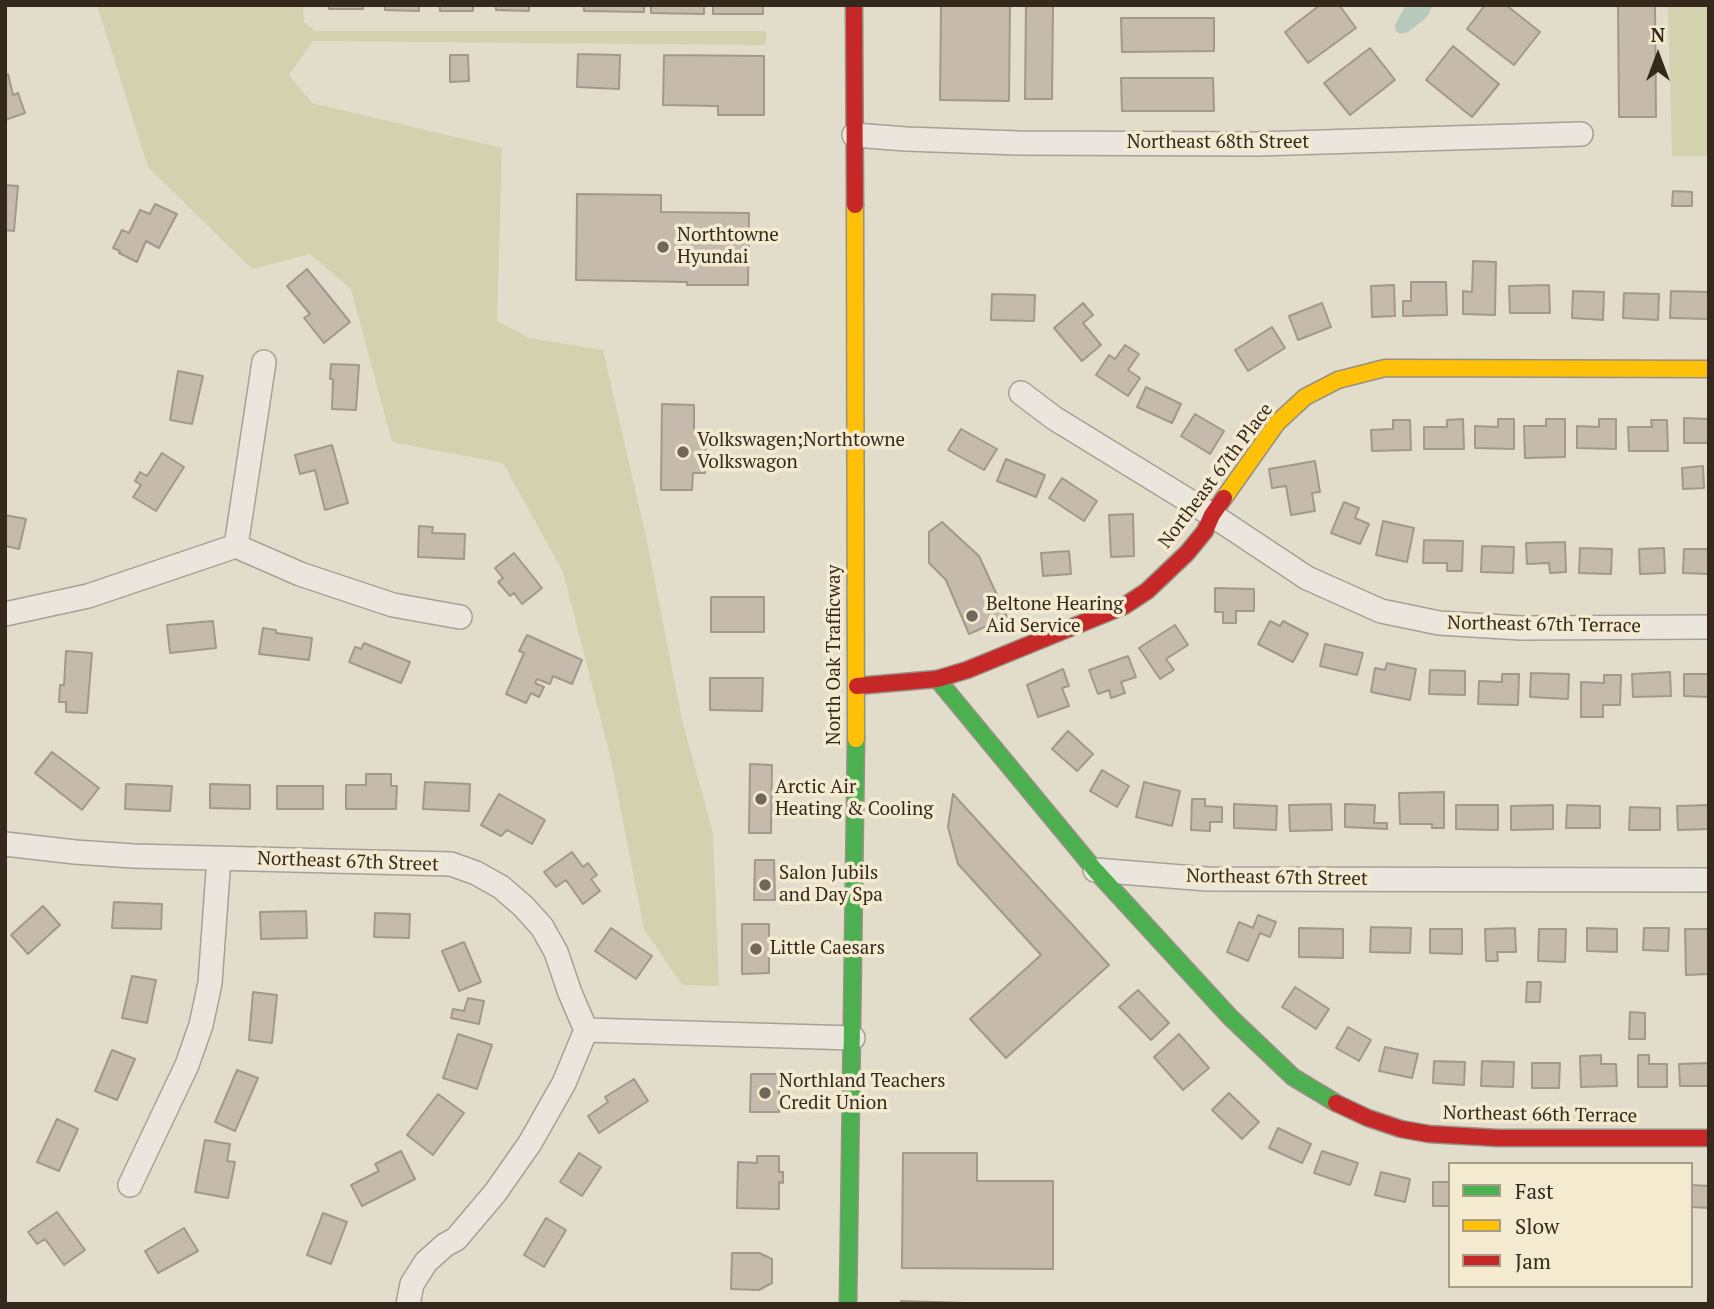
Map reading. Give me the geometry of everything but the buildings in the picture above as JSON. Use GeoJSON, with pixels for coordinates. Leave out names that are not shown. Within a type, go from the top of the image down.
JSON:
{"type":"FeatureCollection","features":[{"type":"Feature","properties":{"kind":"street","name":"North Oak Trafficway"},"geometry":{"type":"LineString","coordinates":[[848,1304],[857,686],[854,5]]}},
{"type":"Feature","properties":{"kind":"street","name":"Northeast 68th Street"},"geometry":{"type":"LineString","coordinates":[[854,135],[1018,143],[1258,144],[1581,134]]}},
{"type":"Feature","properties":{"kind":"street"},"geometry":{"type":"LineString","coordinates":[[236,546],[264,362]]}},
{"type":"Feature","properties":{"kind":"street","name":"Northeast 67th Place"},"geometry":{"type":"LineString","coordinates":[[857,686],[937,679],[979,665],[1124,606],[1147,591],[1187,553],[1205,531],[1212,515],[1277,423],[1305,397],[1338,380],[1385,368],[1709,369]]}},
{"type":"Feature","properties":{"kind":"street","name":"Northeast 67th Terrace"},"geometry":{"type":"LineString","coordinates":[[1021,393],[1054,418],[1212,515],[1307,578],[1381,611],[1439,623],[1521,628],[1709,627]]}},
{"type":"Feature","properties":{"kind":"street"},"geometry":{"type":"LineString","coordinates":[[5,614],[88,596],[236,546],[300,574],[393,605],[460,617]]}},
{"type":"Feature","properties":{"kind":"street"},"geometry":{"type":"LineString","coordinates":[[937,679],[1094,870]]}},
{"type":"Feature","properties":{"kind":"street","name":"Northeast 67th Street"},"geometry":{"type":"LineString","coordinates":[[5,844],[75,852],[451,864],[476,873],[501,887],[542,927],[556,952],[586,1030]]}},
{"type":"Feature","properties":{"kind":"street"},"geometry":{"type":"LineString","coordinates":[[130,1185],[187,1065],[201,1025],[211,972],[219,858]]}},
{"type":"Feature","properties":{"kind":"street","name":"Northeast 67th Street"},"geometry":{"type":"LineString","coordinates":[[1094,870],[1207,879],[1709,880]]}},
{"type":"Feature","properties":{"kind":"street","name":"Northeast 66th Terrace"},"geometry":{"type":"LineString","coordinates":[[1094,870],[1230,1017],[1293,1077],[1332,1101],[1368,1118],[1401,1129],[1458,1137],[1709,1138]]}},
{"type":"Feature","properties":{"kind":"street"},"geometry":{"type":"LineString","coordinates":[[408,1304],[412,1284],[426,1262],[456,1239],[495,1193],[530,1143],[564,1083],[586,1030],[853,1038]]}},
{"type":"Feature","properties":{"kind":"green space"},"geometry":{"type":"Polygon","coordinates":[[[97,5],[303,5],[304,22],[315,31],[766,31],[766,45],[313,41],[289,75],[312,103],[502,148],[497,321],[529,338],[603,350],[647,541],[682,720],[713,833],[719,986],[682,985],[644,929],[610,755],[563,572],[503,463],[392,442],[351,289],[310,254],[252,269],[148,167],[97,5]]]}},
{"type":"Feature","properties":{"kind":"green space"},"geometry":{"type":"Polygon","coordinates":[[[1668,5],[1709,5],[1709,156],[1672,156],[1668,5]]]}},
{"type":"Feature","properties":{"kind":"shaded area"},"geometry":{"type":"Polygon","coordinates":[[[1406,5],[1432,7],[1426,18],[1408,32],[1400,34],[1395,25],[1406,5]]]}},
{"type":"Feature","properties":{"kind":"traffic: fast"},"geometry":{"type":"LineString","coordinates":[[937,679],[1095,870],[1230,1017],[1293,1077],[1336,1103]]}},
{"type":"Feature","properties":{"kind":"traffic: fast"},"geometry":{"type":"LineString","coordinates":[[848,1304],[856,739]]}},
{"type":"Feature","properties":{"kind":"traffic: slow"},"geometry":{"type":"LineString","coordinates":[[855,205],[856,739]]}},
{"type":"Feature","properties":{"kind":"traffic: slow"},"geometry":{"type":"LineString","coordinates":[[1224,498],[1277,423],[1305,397],[1338,380],[1385,368],[1709,369]]}},
{"type":"Feature","properties":{"kind":"traffic: jam"},"geometry":{"type":"LineString","coordinates":[[854,5],[855,205]]}},
{"type":"Feature","properties":{"kind":"traffic: jam"},"geometry":{"type":"LineString","coordinates":[[857,686],[937,679],[967,670],[1124,606],[1147,591],[1187,553],[1205,531],[1224,498]]}},
{"type":"Feature","properties":{"kind":"traffic: jam"},"geometry":{"type":"LineString","coordinates":[[1336,1103],[1368,1118],[1401,1129],[1429,1134],[1498,1138],[1709,1138]]}},
{"type":"Feature","properties":{"kind":"place","name":"Northtowne Hyundai"},"geometry":{"type":"Point","coordinates":[663,247]}},
{"type":"Feature","properties":{"kind":"place","name":"Volkswagen;Northtowne Volkswagon"},"geometry":{"type":"Point","coordinates":[683,452]}},
{"type":"Feature","properties":{"kind":"place","name":"Beltone Hearing Aid Service"},"geometry":{"type":"Point","coordinates":[972,616]}},
{"type":"Feature","properties":{"kind":"place","name":"Arctic Air Heating & Cooling"},"geometry":{"type":"Point","coordinates":[761,799]}},
{"type":"Feature","properties":{"kind":"place","name":"Salon Jubils and Day Spa"},"geometry":{"type":"Point","coordinates":[765,885]}},
{"type":"Feature","properties":{"kind":"place","name":"Little Caesars"},"geometry":{"type":"Point","coordinates":[756,949]}},
{"type":"Feature","properties":{"kind":"place","name":"Northland Teachers Credit Union"},"geometry":{"type":"Point","coordinates":[765,1093]}}]}
